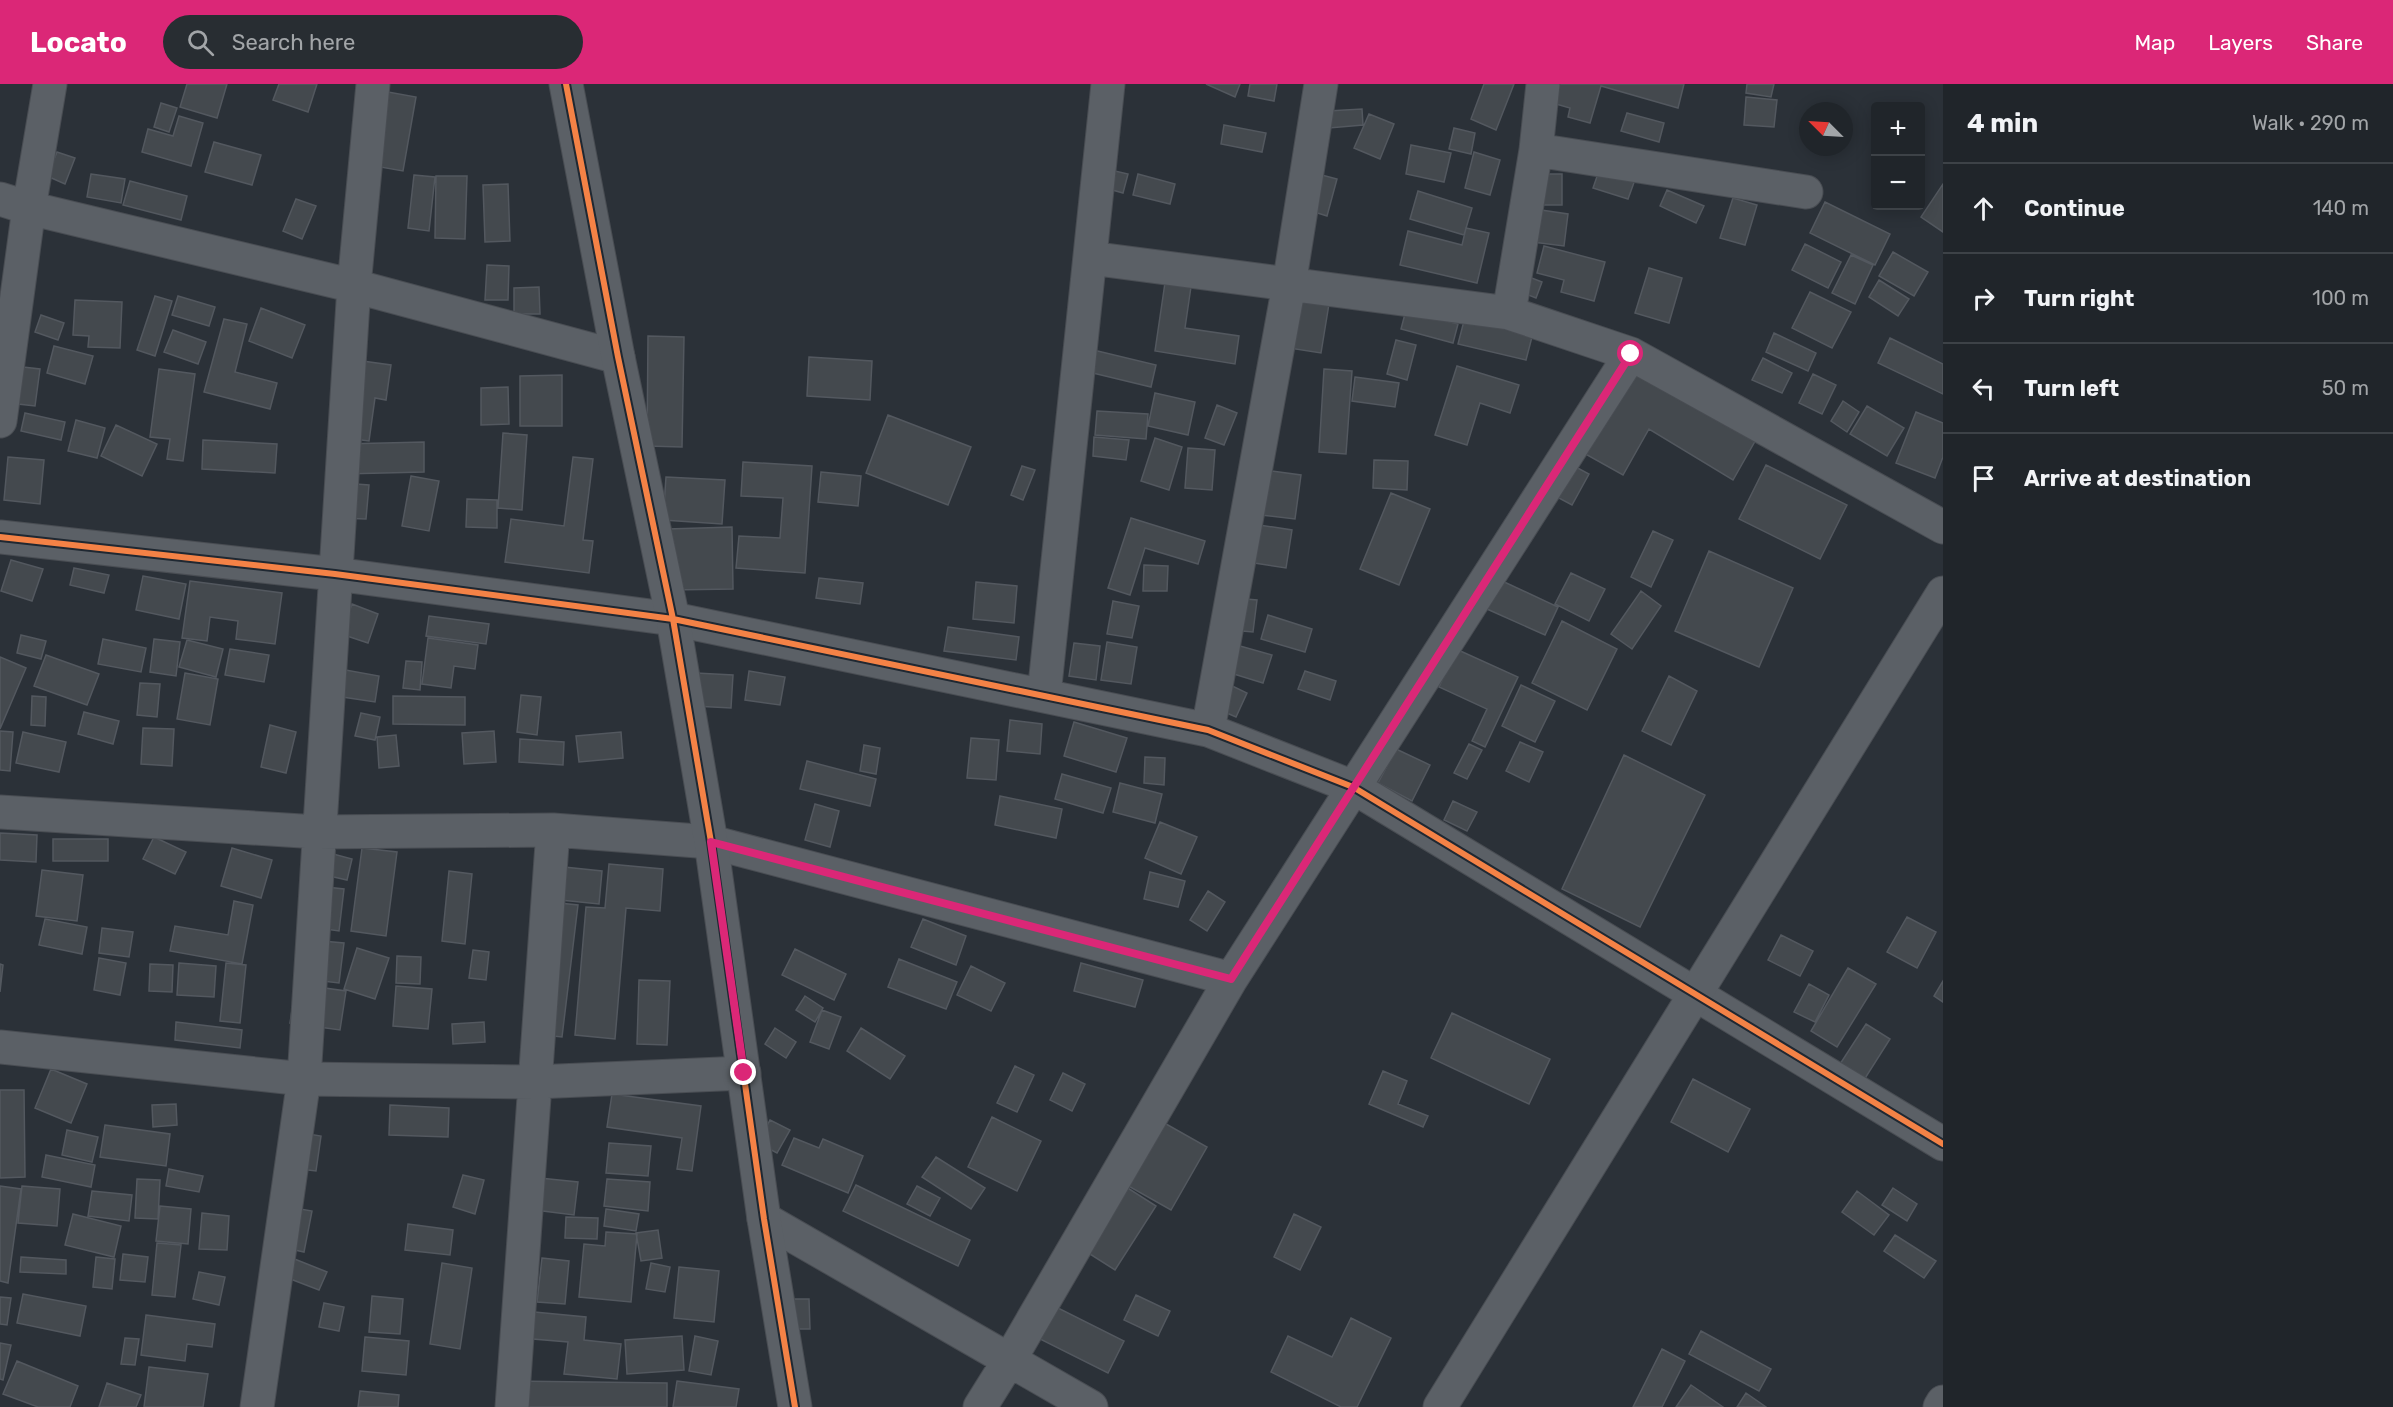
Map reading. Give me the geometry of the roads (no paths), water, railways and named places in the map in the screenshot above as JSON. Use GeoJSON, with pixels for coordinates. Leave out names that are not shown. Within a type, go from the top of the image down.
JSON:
{"type":"FeatureCollection","features":[{"type":"Feature","properties":{"kind":"street"},"geometry":{"type":"LineString","coordinates":[[0,421],[14,204],[50,84]]}},
{"type":"Feature","properties":{"kind":"street"},"geometry":{"type":"LineString","coordinates":[[257,1407],[304,1079],[354,286],[373,84]]}},
{"type":"Feature","properties":{"kind":"street"},"geometry":{"type":"LineString","coordinates":[[566,84],[618,357],[673,619],[711,842],[764,1219],[795,1407]]}},
{"type":"Feature","properties":{"kind":"street"},"geometry":{"type":"LineString","coordinates":[[1044,695],[1108,84]]}},
{"type":"Feature","properties":{"kind":"street"},"geometry":{"type":"LineString","coordinates":[[1208,730],[1289,285],[1321,84]]}},
{"type":"Feature","properties":{"kind":"street"},"geometry":{"type":"LineString","coordinates":[[1509,313],[1536,150],[1543,84]]}},
{"type":"Feature","properties":{"kind":"street"},"geometry":{"type":"LineString","coordinates":[[1536,150],[1806,192]]}},
{"type":"Feature","properties":{"kind":"street"},"geometry":{"type":"LineString","coordinates":[[14,204],[354,286],[618,357]]}},
{"type":"Feature","properties":{"kind":"street"},"geometry":{"type":"LineString","coordinates":[[1090,258],[1509,313],[1631,354],[1943,527]]}},
{"type":"Feature","properties":{"kind":"street"},"geometry":{"type":"LineString","coordinates":[[980,1407],[1231,979],[1631,354]]}},
{"type":"Feature","properties":{"kind":"street"},"geometry":{"type":"LineString","coordinates":[[0,537],[335,574],[673,619],[1208,730],[1353,787],[1943,1144]]}},
{"type":"Feature","properties":{"kind":"street"},"geometry":{"type":"LineString","coordinates":[[1440,1407],[1943,592]]}},
{"type":"Feature","properties":{"kind":"street"},"geometry":{"type":"LineString","coordinates":[[0,812],[318,832],[553,830],[711,842],[1231,979]]}},
{"type":"Feature","properties":{"kind":"street"},"geometry":{"type":"LineString","coordinates":[[512,1407],[553,830]]}},
{"type":"Feature","properties":{"kind":"street"},"geometry":{"type":"LineString","coordinates":[[0,1047],[304,1079],[535,1082],[744,1073]]}},
{"type":"Feature","properties":{"kind":"street"},"geometry":{"type":"LineString","coordinates":[[764,1219],[1091,1407]]}},
{"type":"Feature","properties":{"kind":"street"},"geometry":{"type":"LineString","coordinates":[[1940,1407],[1943,1402]]}}]}
